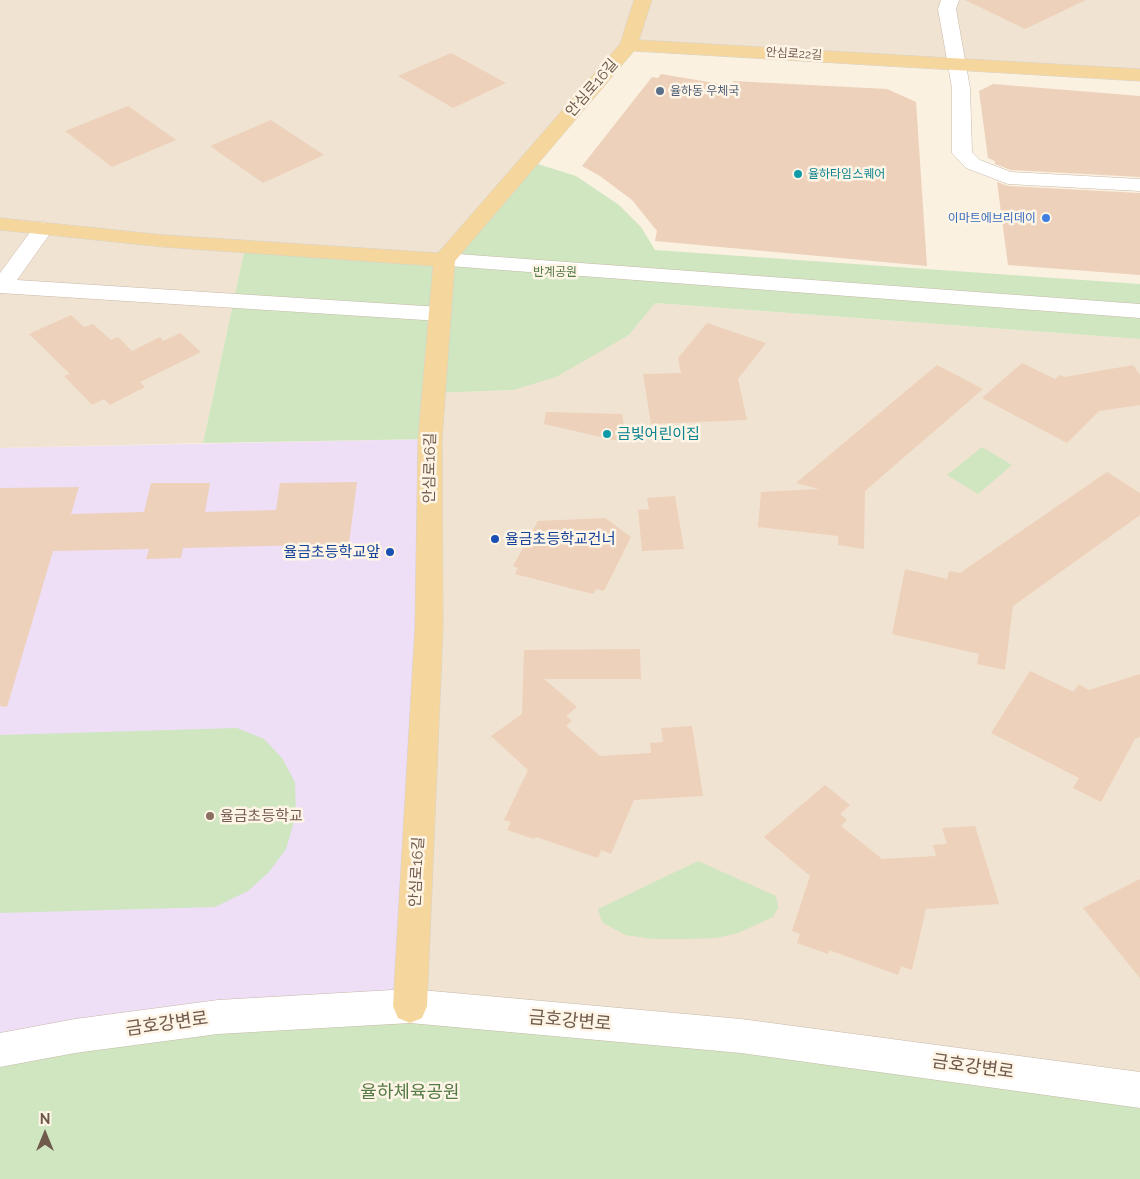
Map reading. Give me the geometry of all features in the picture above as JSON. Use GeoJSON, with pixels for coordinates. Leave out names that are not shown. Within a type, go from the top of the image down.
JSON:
{"type":"FeatureCollection","features":[{"type":"Feature","properties":{"kind":"main road","name":"안심로16길"},"geometry":{"type":"LineString","coordinates":[[410,1006],[430,626],[430,439],[444,260],[629,45],[643,0]]}},
{"type":"Feature","properties":{"kind":"main road","name":"안심로22길"},"geometry":{"type":"LineString","coordinates":[[629,45],[1140,75]]}},
{"type":"Feature","properties":{"kind":"main road"},"geometry":{"type":"LineString","coordinates":[[0,224],[191,244],[444,260]]}},
{"type":"Feature","properties":{"kind":"street"},"geometry":{"type":"LineString","coordinates":[[950,0],[947,9],[961,88],[962,153],[973,164],[1008,178],[1140,186]]}},
{"type":"Feature","properties":{"kind":"street"},"geometry":{"type":"LineString","coordinates":[[1,286],[43,228]]}},
{"type":"Feature","properties":{"kind":"street"},"geometry":{"type":"LineString","coordinates":[[444,260],[1140,311]]}},
{"type":"Feature","properties":{"kind":"street"},"geometry":{"type":"LineString","coordinates":[[1,286],[181,299],[440,314]]}},
{"type":"Feature","properties":{"kind":"street","name":"금호강변로"},"geometry":{"type":"LineString","coordinates":[[0,1050],[75,1036],[218,1017],[410,1006],[741,1036],[1140,1090]]}},
{"type":"Feature","properties":{"kind":"shaded area"},"geometry":{"type":"Polygon","coordinates":[[[0,0],[1140,0],[1140,75],[629,45],[444,260],[245,248],[203,443],[0,448],[0,0]]]}},
{"type":"Feature","properties":{"kind":"shaded area"},"geometry":{"type":"Polygon","coordinates":[[[654,303],[1140,339],[1140,1099],[410,1006],[432,393],[513,390],[629,335],[654,303]]]}},
{"type":"Feature","properties":{"kind":"shaded area","name":"율금초등학교"},"geometry":{"type":"Polygon","coordinates":[[[430,439],[410,1006],[0,1049],[0,448],[430,439]]]}},
{"type":"Feature","properties":{"kind":"green space","name":"반계공원"},"geometry":{"type":"Polygon","coordinates":[[[528,161],[576,176],[619,205],[641,227],[655,250],[1140,284],[1140,339],[655,303],[629,335],[556,377],[513,390],[432,393],[430,439],[203,443],[245,248],[444,260],[528,161]]]}},
{"type":"Feature","properties":{"kind":"green space"},"geometry":{"type":"Polygon","coordinates":[[[982,447],[1012,465],[978,494],[947,475],[982,447]]]}},
{"type":"Feature","properties":{"kind":"green space"},"geometry":{"type":"Polygon","coordinates":[[[237,728],[264,739],[282,758],[295,782],[296,815],[286,849],[269,872],[248,891],[215,907],[0,913],[0,735],[237,728]]]}},
{"type":"Feature","properties":{"kind":"green space"},"geometry":{"type":"Polygon","coordinates":[[[698,861],[776,896],[778,908],[773,917],[738,933],[716,938],[686,939],[653,939],[625,935],[602,922],[598,909],[698,861]]]}},
{"type":"Feature","properties":{"kind":"green space","name":"율하체육공원"},"geometry":{"type":"Polygon","coordinates":[[[410,1006],[1140,1099],[1140,1179],[0,1179],[0,1049],[410,1006]]]}},
{"type":"Feature","properties":{"kind":"building"},"geometry":{"type":"Polygon","coordinates":[[[965,0],[1086,0],[1025,29],[965,0]]]}},
{"type":"Feature","properties":{"kind":"building"},"geometry":{"type":"Polygon","coordinates":[[[451,53],[506,83],[453,108],[398,76],[451,53]]]}},
{"type":"Feature","properties":{"kind":"building","name":"율하타임스퀘어"},"geometry":{"type":"Polygon","coordinates":[[[661,74],[732,86],[733,81],[887,89],[916,102],[927,266],[655,241],[657,231],[632,200],[600,176],[582,166],[652,77],[658,78],[661,74]]]}},
{"type":"Feature","properties":{"kind":"building"},"geometry":{"type":"Polygon","coordinates":[[[993,84],[1140,96],[1140,177],[1011,170],[995,164],[995,161],[988,158],[979,91],[993,84]]]}},
{"type":"Feature","properties":{"kind":"building"},"geometry":{"type":"Polygon","coordinates":[[[128,106],[176,140],[112,167],[65,131],[128,106]]]}},
{"type":"Feature","properties":{"kind":"building"},"geometry":{"type":"Polygon","coordinates":[[[271,120],[324,155],[263,183],[210,146],[271,120]]]}},
{"type":"Feature","properties":{"kind":"building"},"geometry":{"type":"Polygon","coordinates":[[[997,182],[1008,186],[1140,193],[1140,275],[1008,265],[997,182]]]}},
{"type":"Feature","properties":{"kind":"building"},"geometry":{"type":"Polygon","coordinates":[[[71,315],[84,327],[93,324],[111,340],[118,337],[132,351],[160,337],[163,341],[180,333],[201,352],[140,382],[145,387],[110,405],[104,399],[92,405],[64,376],[70,374],[29,334],[71,315]]]}},
{"type":"Feature","properties":{"kind":"building"},"geometry":{"type":"Polygon","coordinates":[[[707,323],[766,343],[738,379],[747,420],[651,424],[643,374],[681,373],[678,358],[707,323]]]}},
{"type":"Feature","properties":{"kind":"building"},"geometry":{"type":"Polygon","coordinates":[[[1022,363],[1055,379],[1060,375],[1065,377],[1133,365],[1140,375],[1140,405],[1099,411],[1067,443],[982,398],[1022,363]]]}},
{"type":"Feature","properties":{"kind":"building"},"geometry":{"type":"Polygon","coordinates":[[[937,365],[983,389],[865,491],[864,549],[838,545],[838,536],[758,527],[761,492],[819,489],[796,483],[937,365]]]}},
{"type":"Feature","properties":{"kind":"building","name":"금빛어린이집"},"geometry":{"type":"Polygon","coordinates":[[[546,412],[622,414],[627,443],[544,424],[546,412]]]}},
{"type":"Feature","properties":{"kind":"building"},"geometry":{"type":"Polygon","coordinates":[[[1107,472],[1140,493],[1140,515],[1013,606],[1005,670],[977,664],[979,654],[892,634],[905,569],[947,579],[949,571],[960,573],[1107,472]]]}},
{"type":"Feature","properties":{"kind":"building"},"geometry":{"type":"Polygon","coordinates":[[[357,482],[349,544],[183,548],[181,558],[146,559],[149,549],[53,551],[7,707],[0,706],[0,488],[79,487],[71,514],[144,512],[151,483],[210,483],[205,512],[276,510],[280,483],[357,482]]]}},
{"type":"Feature","properties":{"kind":"building"},"geometry":{"type":"Polygon","coordinates":[[[675,496],[684,549],[642,551],[638,510],[649,509],[647,498],[675,496]]]}},
{"type":"Feature","properties":{"kind":"building"},"geometry":{"type":"Polygon","coordinates":[[[605,518],[631,537],[604,591],[596,589],[593,594],[515,574],[518,568],[513,566],[538,521],[605,518]]]}},
{"type":"Feature","properties":{"kind":"building"},"geometry":{"type":"Polygon","coordinates":[[[640,649],[641,679],[544,679],[577,707],[566,716],[572,721],[566,726],[600,756],[651,753],[650,743],[663,742],[661,728],[692,726],[703,796],[634,800],[611,854],[601,850],[598,858],[536,837],[534,839],[507,830],[511,822],[504,820],[528,770],[491,736],[522,714],[524,650],[640,649]]]}},
{"type":"Feature","properties":{"kind":"building"},"geometry":{"type":"Polygon","coordinates":[[[1030,671],[1074,692],[1078,684],[1089,690],[1140,674],[1140,737],[1135,739],[1101,802],[1073,788],[1079,778],[991,733],[1030,671]]]}},
{"type":"Feature","properties":{"kind":"building"},"geometry":{"type":"Polygon","coordinates":[[[825,785],[850,805],[840,814],[847,820],[841,826],[882,859],[936,856],[933,845],[947,844],[942,828],[975,826],[999,904],[926,909],[912,970],[901,966],[898,975],[829,950],[828,954],[797,943],[800,934],[792,931],[810,876],[764,837],[825,785]]]}},
{"type":"Feature","properties":{"kind":"building"},"geometry":{"type":"Polygon","coordinates":[[[1140,879],[1140,978],[1083,908],[1140,879]]]}},
{"type":"Feature","properties":{"kind":"place","name":"율하동 우체국"},"geometry":{"type":"Point","coordinates":[660,91]}},
{"type":"Feature","properties":{"kind":"place","name":"율하타임스퀘어"},"geometry":{"type":"Point","coordinates":[798,174]}},
{"type":"Feature","properties":{"kind":"place","name":"이마트에브리데이"},"geometry":{"type":"Point","coordinates":[1046,218]}},
{"type":"Feature","properties":{"kind":"place","name":"금빛어린이집"},"geometry":{"type":"Point","coordinates":[607,434]}},
{"type":"Feature","properties":{"kind":"place","name":"율금초등학교건너"},"geometry":{"type":"Point","coordinates":[495,539]}},
{"type":"Feature","properties":{"kind":"place","name":"율금초등학교앞"},"geometry":{"type":"Point","coordinates":[390,552]}},
{"type":"Feature","properties":{"kind":"place","name":"율금초등학교"},"geometry":{"type":"Point","coordinates":[210,816]}}]}
